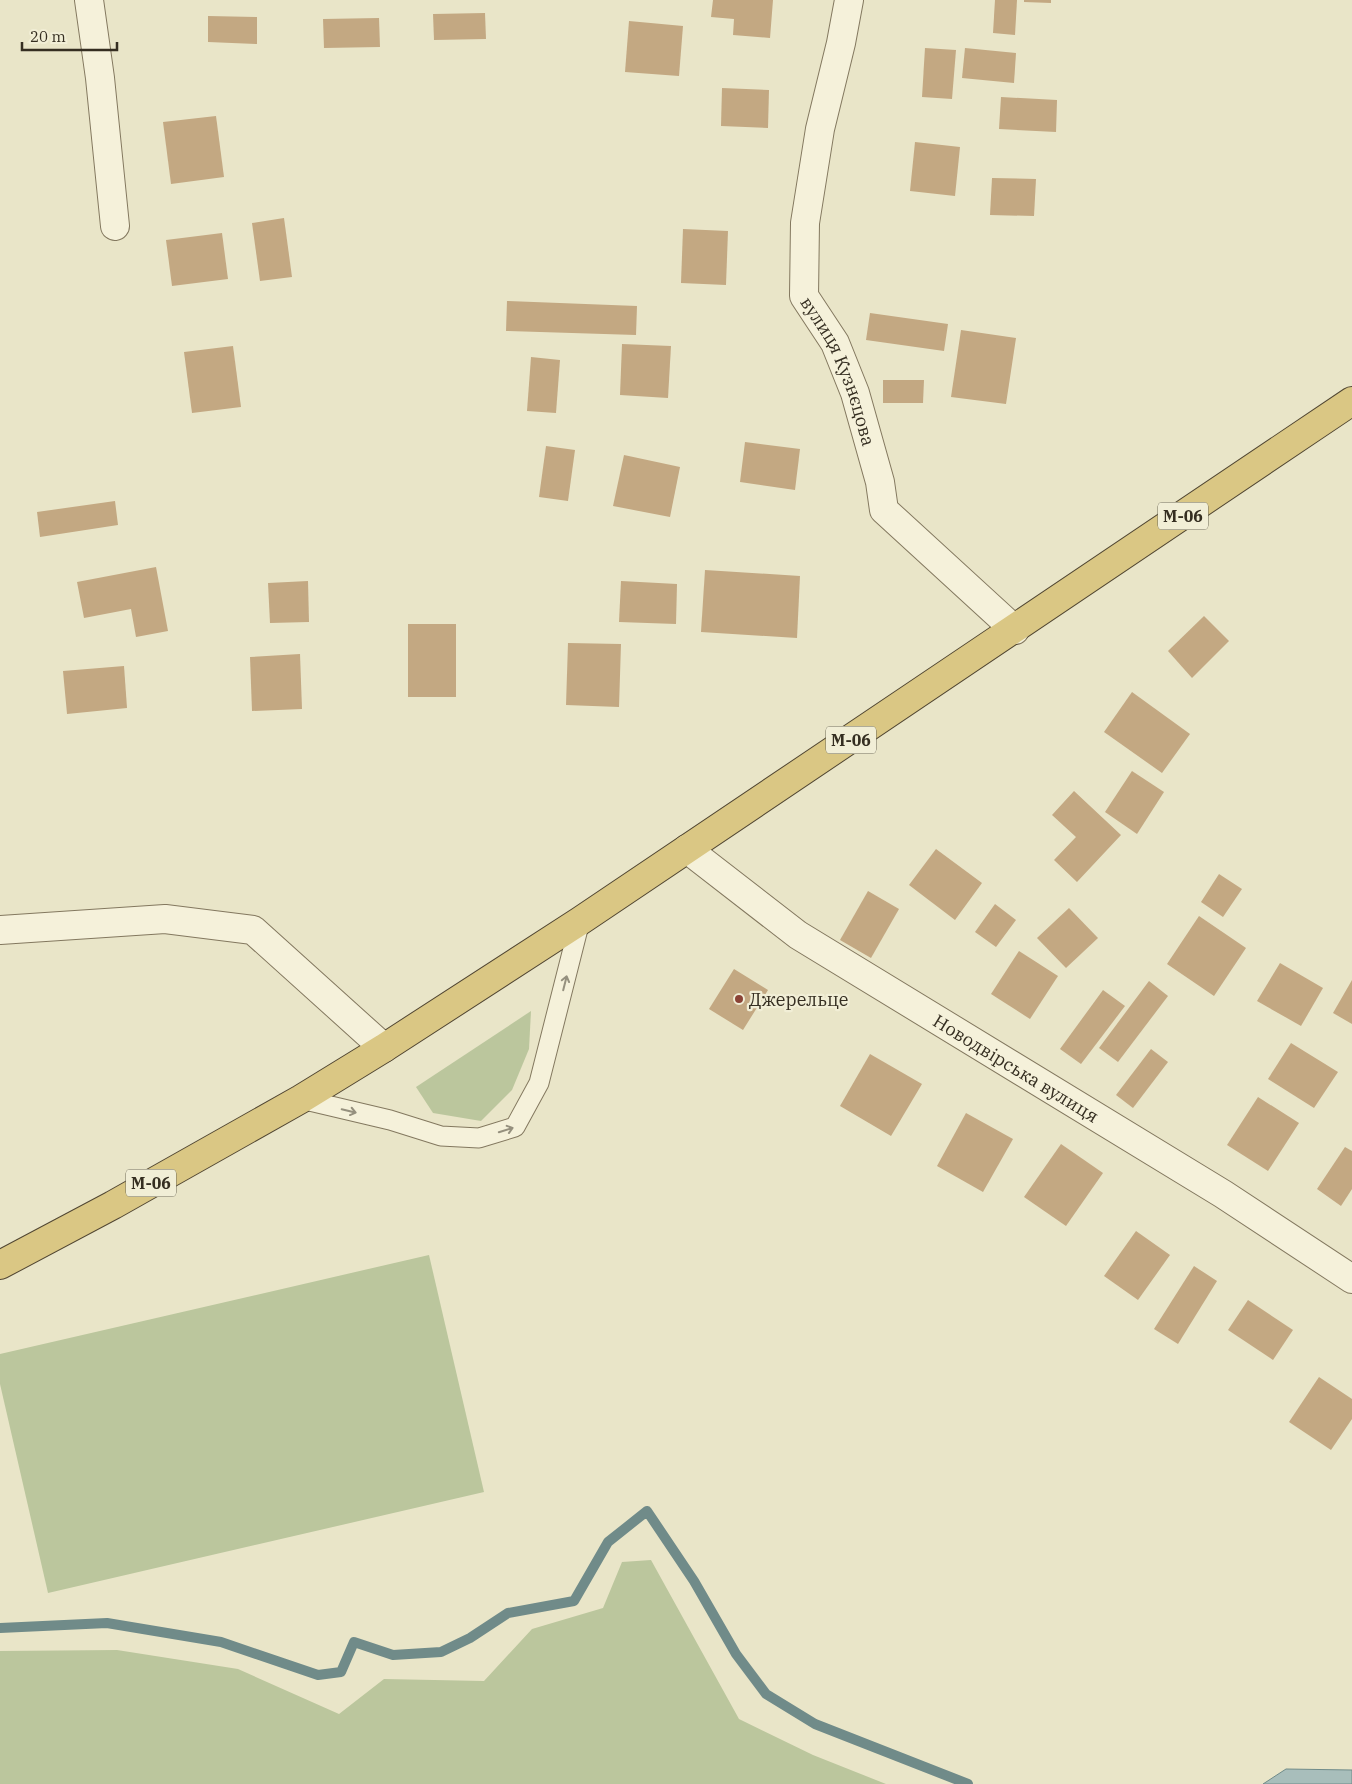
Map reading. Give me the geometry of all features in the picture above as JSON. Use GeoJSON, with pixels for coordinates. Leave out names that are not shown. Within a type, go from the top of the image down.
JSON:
{"type":"FeatureCollection","features":[{"type":"Feature","properties":{"kind":"highway","name":"М-06"},"geometry":{"type":"LineString","coordinates":[[0,1265],[113,1205],[301,1099],[384,1048],[580,921],[1352,401]]}},
{"type":"Feature","properties":{"kind":"street"},"geometry":{"type":"LineString","coordinates":[[89,0],[100,78],[115,226]]}},
{"type":"Feature","properties":{"kind":"street","name":"вулиця Кузнєцова"},"geometry":{"type":"LineString","coordinates":[[849,0],[841,43],[820,129],[805,223],[804,296],[835,343],[855,393],[880,482],[884,510],[1014,630]]}},
{"type":"Feature","properties":{"kind":"street","name":"Новодвірська вулиця"},"geometry":{"type":"LineString","coordinates":[[687,849],[798,935],[1224,1194],[1352,1279]]}},
{"type":"Feature","properties":{"kind":"street"},"geometry":{"type":"LineString","coordinates":[[0,930],[165,919],[253,930],[384,1048]]}},
{"type":"Feature","properties":{"kind":"lane"},"geometry":{"type":"LineString","coordinates":[[301,1099],[390,1120],[440,1136],[479,1138],[515,1127],[539,1084],[580,921]]}},
{"type":"Feature","properties":{"kind":"green space"},"geometry":{"type":"Polygon","coordinates":[[[531,1011],[529,1049],[512,1090],[481,1121],[433,1113],[416,1087],[531,1011]]]}},
{"type":"Feature","properties":{"kind":"green space"},"geometry":{"type":"Polygon","coordinates":[[[429,1255],[484,1492],[48,1593],[0,1384],[0,1354],[429,1255]]]}},
{"type":"Feature","properties":{"kind":"green space"},"geometry":{"type":"Polygon","coordinates":[[[651,1560],[739,1719],[813,1755],[886,1784],[0,1784],[0,1651],[117,1650],[238,1669],[339,1714],[384,1679],[484,1681],[532,1629],[603,1608],[622,1562],[651,1560]]]}},
{"type":"Feature","properties":{"kind":"water"},"geometry":{"type":"Polygon","coordinates":[[[1286,1769],[1352,1770],[1352,1784],[1263,1784],[1286,1769]]]}},
{"type":"Feature","properties":{"kind":"building"},"geometry":{"type":"Polygon","coordinates":[[[713,0],[773,0],[770,38],[733,35],[734,19],[711,17],[713,0]]]}},
{"type":"Feature","properties":{"kind":"building"},"geometry":{"type":"Polygon","coordinates":[[[995,0],[1017,0],[1015,35],[993,33],[995,0]]]}},
{"type":"Feature","properties":{"kind":"building"},"geometry":{"type":"Polygon","coordinates":[[[1024,0],[1051,0],[1051,3],[1024,2],[1024,0]]]}},
{"type":"Feature","properties":{"kind":"building"},"geometry":{"type":"Polygon","coordinates":[[[485,13],[486,39],[434,40],[433,14],[485,13]]]}},
{"type":"Feature","properties":{"kind":"building"},"geometry":{"type":"Polygon","coordinates":[[[208,16],[257,17],[257,44],[208,42],[208,16]]]}},
{"type":"Feature","properties":{"kind":"building"},"geometry":{"type":"Polygon","coordinates":[[[379,18],[380,47],[324,48],[323,19],[379,18]]]}},
{"type":"Feature","properties":{"kind":"building"},"geometry":{"type":"Polygon","coordinates":[[[629,21],[683,26],[679,76],[625,72],[629,21]]]}},
{"type":"Feature","properties":{"kind":"building"},"geometry":{"type":"Polygon","coordinates":[[[925,48],[956,50],[952,99],[922,97],[925,48]]]}},
{"type":"Feature","properties":{"kind":"building"},"geometry":{"type":"Polygon","coordinates":[[[965,48],[1016,53],[1014,83],[962,78],[965,48]]]}},
{"type":"Feature","properties":{"kind":"building"},"geometry":{"type":"Polygon","coordinates":[[[722,88],[769,90],[768,128],[721,126],[722,88]]]}},
{"type":"Feature","properties":{"kind":"building"},"geometry":{"type":"Polygon","coordinates":[[[1001,97],[1057,100],[1056,132],[999,129],[1001,97]]]}},
{"type":"Feature","properties":{"kind":"building"},"geometry":{"type":"Polygon","coordinates":[[[216,116],[224,177],[171,184],[163,122],[216,116]]]}},
{"type":"Feature","properties":{"kind":"building"},"geometry":{"type":"Polygon","coordinates":[[[915,142],[960,147],[955,196],[910,191],[915,142]]]}},
{"type":"Feature","properties":{"kind":"building"},"geometry":{"type":"Polygon","coordinates":[[[992,178],[1036,179],[1034,216],[990,215],[992,178]]]}},
{"type":"Feature","properties":{"kind":"building"},"geometry":{"type":"Polygon","coordinates":[[[284,218],[292,277],[260,281],[252,223],[284,218]]]}},
{"type":"Feature","properties":{"kind":"building"},"geometry":{"type":"Polygon","coordinates":[[[683,229],[728,231],[726,285],[681,283],[683,229]]]}},
{"type":"Feature","properties":{"kind":"building"},"geometry":{"type":"Polygon","coordinates":[[[222,233],[228,279],[172,286],[166,240],[222,233]]]}},
{"type":"Feature","properties":{"kind":"building"},"geometry":{"type":"Polygon","coordinates":[[[507,301],[637,306],[636,335],[506,331],[507,301]]]}},
{"type":"Feature","properties":{"kind":"building"},"geometry":{"type":"Polygon","coordinates":[[[870,313],[948,324],[944,351],[866,340],[870,313]]]}},
{"type":"Feature","properties":{"kind":"building"},"geometry":{"type":"Polygon","coordinates":[[[961,330],[1016,338],[1006,404],[951,397],[961,330]]]}},
{"type":"Feature","properties":{"kind":"building"},"geometry":{"type":"Polygon","coordinates":[[[622,344],[671,346],[668,398],[620,395],[622,344]]]}},
{"type":"Feature","properties":{"kind":"building"},"geometry":{"type":"Polygon","coordinates":[[[233,346],[241,407],[192,413],[184,352],[233,346]]]}},
{"type":"Feature","properties":{"kind":"building"},"geometry":{"type":"Polygon","coordinates":[[[531,357],[560,360],[556,413],[527,411],[531,357]]]}},
{"type":"Feature","properties":{"kind":"building"},"geometry":{"type":"Polygon","coordinates":[[[883,380],[924,380],[923,403],[883,403],[883,380]]]}},
{"type":"Feature","properties":{"kind":"building"},"geometry":{"type":"Polygon","coordinates":[[[745,442],[800,449],[795,490],[740,482],[745,442]]]}},
{"type":"Feature","properties":{"kind":"building"},"geometry":{"type":"Polygon","coordinates":[[[546,446],[575,450],[568,501],[539,497],[546,446]]]}},
{"type":"Feature","properties":{"kind":"building"},"geometry":{"type":"Polygon","coordinates":[[[624,455],[680,467],[670,517],[613,506],[624,455]]]}},
{"type":"Feature","properties":{"kind":"building"},"geometry":{"type":"Polygon","coordinates":[[[115,501],[118,525],[40,537],[37,512],[115,501]]]}},
{"type":"Feature","properties":{"kind":"building"},"geometry":{"type":"Polygon","coordinates":[[[156,567],[168,631],[136,637],[131,609],[84,618],[77,582],[156,567]]]}},
{"type":"Feature","properties":{"kind":"building"},"geometry":{"type":"Polygon","coordinates":[[[705,570],[800,576],[797,638],[701,632],[705,570]]]}},
{"type":"Feature","properties":{"kind":"building"},"geometry":{"type":"Polygon","coordinates":[[[308,581],[309,622],[270,623],[268,583],[308,581]]]}},
{"type":"Feature","properties":{"kind":"building"},"geometry":{"type":"Polygon","coordinates":[[[621,581],[677,584],[676,624],[619,622],[621,581]]]}},
{"type":"Feature","properties":{"kind":"building"},"geometry":{"type":"Polygon","coordinates":[[[1204,616],[1229,641],[1192,678],[1168,651],[1204,616]]]}},
{"type":"Feature","properties":{"kind":"building"},"geometry":{"type":"Polygon","coordinates":[[[408,624],[456,624],[456,697],[408,697],[408,624]]]}},
{"type":"Feature","properties":{"kind":"building"},"geometry":{"type":"Polygon","coordinates":[[[568,643],[621,644],[619,707],[566,705],[568,643]]]}},
{"type":"Feature","properties":{"kind":"building"},"geometry":{"type":"Polygon","coordinates":[[[300,654],[302,709],[252,711],[250,657],[300,654]]]}},
{"type":"Feature","properties":{"kind":"building"},"geometry":{"type":"Polygon","coordinates":[[[124,666],[127,708],[67,714],[63,671],[124,666]]]}},
{"type":"Feature","properties":{"kind":"building"},"geometry":{"type":"Polygon","coordinates":[[[1132,692],[1190,734],[1162,773],[1104,732],[1132,692]]]}},
{"type":"Feature","properties":{"kind":"building"},"geometry":{"type":"Polygon","coordinates":[[[1132,771],[1164,792],[1137,834],[1105,812],[1132,771]]]}},
{"type":"Feature","properties":{"kind":"building"},"geometry":{"type":"Polygon","coordinates":[[[1074,791],[1121,835],[1077,882],[1054,860],[1076,837],[1052,815],[1074,791]]]}},
{"type":"Feature","properties":{"kind":"building"},"geometry":{"type":"Polygon","coordinates":[[[936,849],[982,883],[955,920],[909,885],[936,849]]]}},
{"type":"Feature","properties":{"kind":"building"},"geometry":{"type":"Polygon","coordinates":[[[1219,874],[1242,889],[1223,917],[1201,902],[1219,874]]]}},
{"type":"Feature","properties":{"kind":"building"},"geometry":{"type":"Polygon","coordinates":[[[868,891],[899,909],[871,958],[840,940],[868,891]]]}},
{"type":"Feature","properties":{"kind":"building"},"geometry":{"type":"Polygon","coordinates":[[[995,904],[1016,920],[996,947],[975,932],[995,904]]]}},
{"type":"Feature","properties":{"kind":"building"},"geometry":{"type":"Polygon","coordinates":[[[1069,908],[1098,938],[1066,968],[1037,938],[1069,908]]]}},
{"type":"Feature","properties":{"kind":"building"},"geometry":{"type":"Polygon","coordinates":[[[1199,916],[1246,948],[1214,996],[1167,964],[1199,916]]]}},
{"type":"Feature","properties":{"kind":"building"},"geometry":{"type":"Polygon","coordinates":[[[1019,951],[1058,976],[1030,1019],[991,994],[1019,951]]]}},
{"type":"Feature","properties":{"kind":"building"},"geometry":{"type":"Polygon","coordinates":[[[1280,963],[1323,988],[1301,1026],[1257,1001],[1280,963]]]}},
{"type":"Feature","properties":{"kind":"building","name":"Джерельце"},"geometry":{"type":"Polygon","coordinates":[[[734,969],[768,990],[743,1030],[709,1009],[734,969]]]}},
{"type":"Feature","properties":{"kind":"building"},"geometry":{"type":"Polygon","coordinates":[[[1352,980],[1352,1024],[1333,1013],[1352,980]]]}},
{"type":"Feature","properties":{"kind":"building"},"geometry":{"type":"Polygon","coordinates":[[[1149,981],[1168,996],[1118,1062],[1099,1048],[1149,981]]]}},
{"type":"Feature","properties":{"kind":"building"},"geometry":{"type":"Polygon","coordinates":[[[1103,990],[1125,1006],[1081,1064],[1060,1049],[1103,990]]]}},
{"type":"Feature","properties":{"kind":"building"},"geometry":{"type":"Polygon","coordinates":[[[1291,1043],[1338,1072],[1314,1108],[1268,1079],[1291,1043]]]}},
{"type":"Feature","properties":{"kind":"building"},"geometry":{"type":"Polygon","coordinates":[[[1151,1049],[1168,1062],[1133,1108],[1116,1095],[1151,1049]]]}},
{"type":"Feature","properties":{"kind":"building"},"geometry":{"type":"Polygon","coordinates":[[[870,1054],[922,1084],[891,1136],[840,1106],[870,1054]]]}},
{"type":"Feature","properties":{"kind":"building"},"geometry":{"type":"Polygon","coordinates":[[[1258,1097],[1299,1123],[1268,1171],[1227,1145],[1258,1097]]]}},
{"type":"Feature","properties":{"kind":"building"},"geometry":{"type":"Polygon","coordinates":[[[966,1113],[1013,1139],[983,1192],[937,1166],[966,1113]]]}},
{"type":"Feature","properties":{"kind":"building"},"geometry":{"type":"Polygon","coordinates":[[[1061,1144],[1103,1173],[1066,1226],[1024,1197],[1061,1144]]]}},
{"type":"Feature","properties":{"kind":"building"},"geometry":{"type":"Polygon","coordinates":[[[1345,1147],[1352,1151],[1352,1189],[1341,1206],[1317,1189],[1345,1147]]]}},
{"type":"Feature","properties":{"kind":"building"},"geometry":{"type":"Polygon","coordinates":[[[1136,1231],[1170,1255],[1138,1300],[1104,1276],[1136,1231]]]}},
{"type":"Feature","properties":{"kind":"building"},"geometry":{"type":"Polygon","coordinates":[[[1194,1266],[1217,1281],[1178,1344],[1154,1329],[1194,1266]]]}},
{"type":"Feature","properties":{"kind":"building"},"geometry":{"type":"Polygon","coordinates":[[[1248,1300],[1293,1330],[1273,1360],[1228,1330],[1248,1300]]]}},
{"type":"Feature","properties":{"kind":"building"},"geometry":{"type":"Polygon","coordinates":[[[1319,1377],[1352,1399],[1352,1419],[1331,1450],[1289,1422],[1319,1377]]]}},
{"type":"Feature","properties":{"kind":"waterway"},"geometry":{"type":"LineString","coordinates":[[0,1628],[107,1623],[221,1642],[318,1675],[341,1672],[354,1642],[393,1655],[441,1652],[470,1638],[508,1613],[574,1601],[608,1542],[647,1511],[694,1581],[736,1654],[766,1694],[815,1724],[968,1784]]}},
{"type":"Feature","properties":{"kind":"place","name":"Джерельце"},"geometry":{"type":"Point","coordinates":[739,999]}}]}
